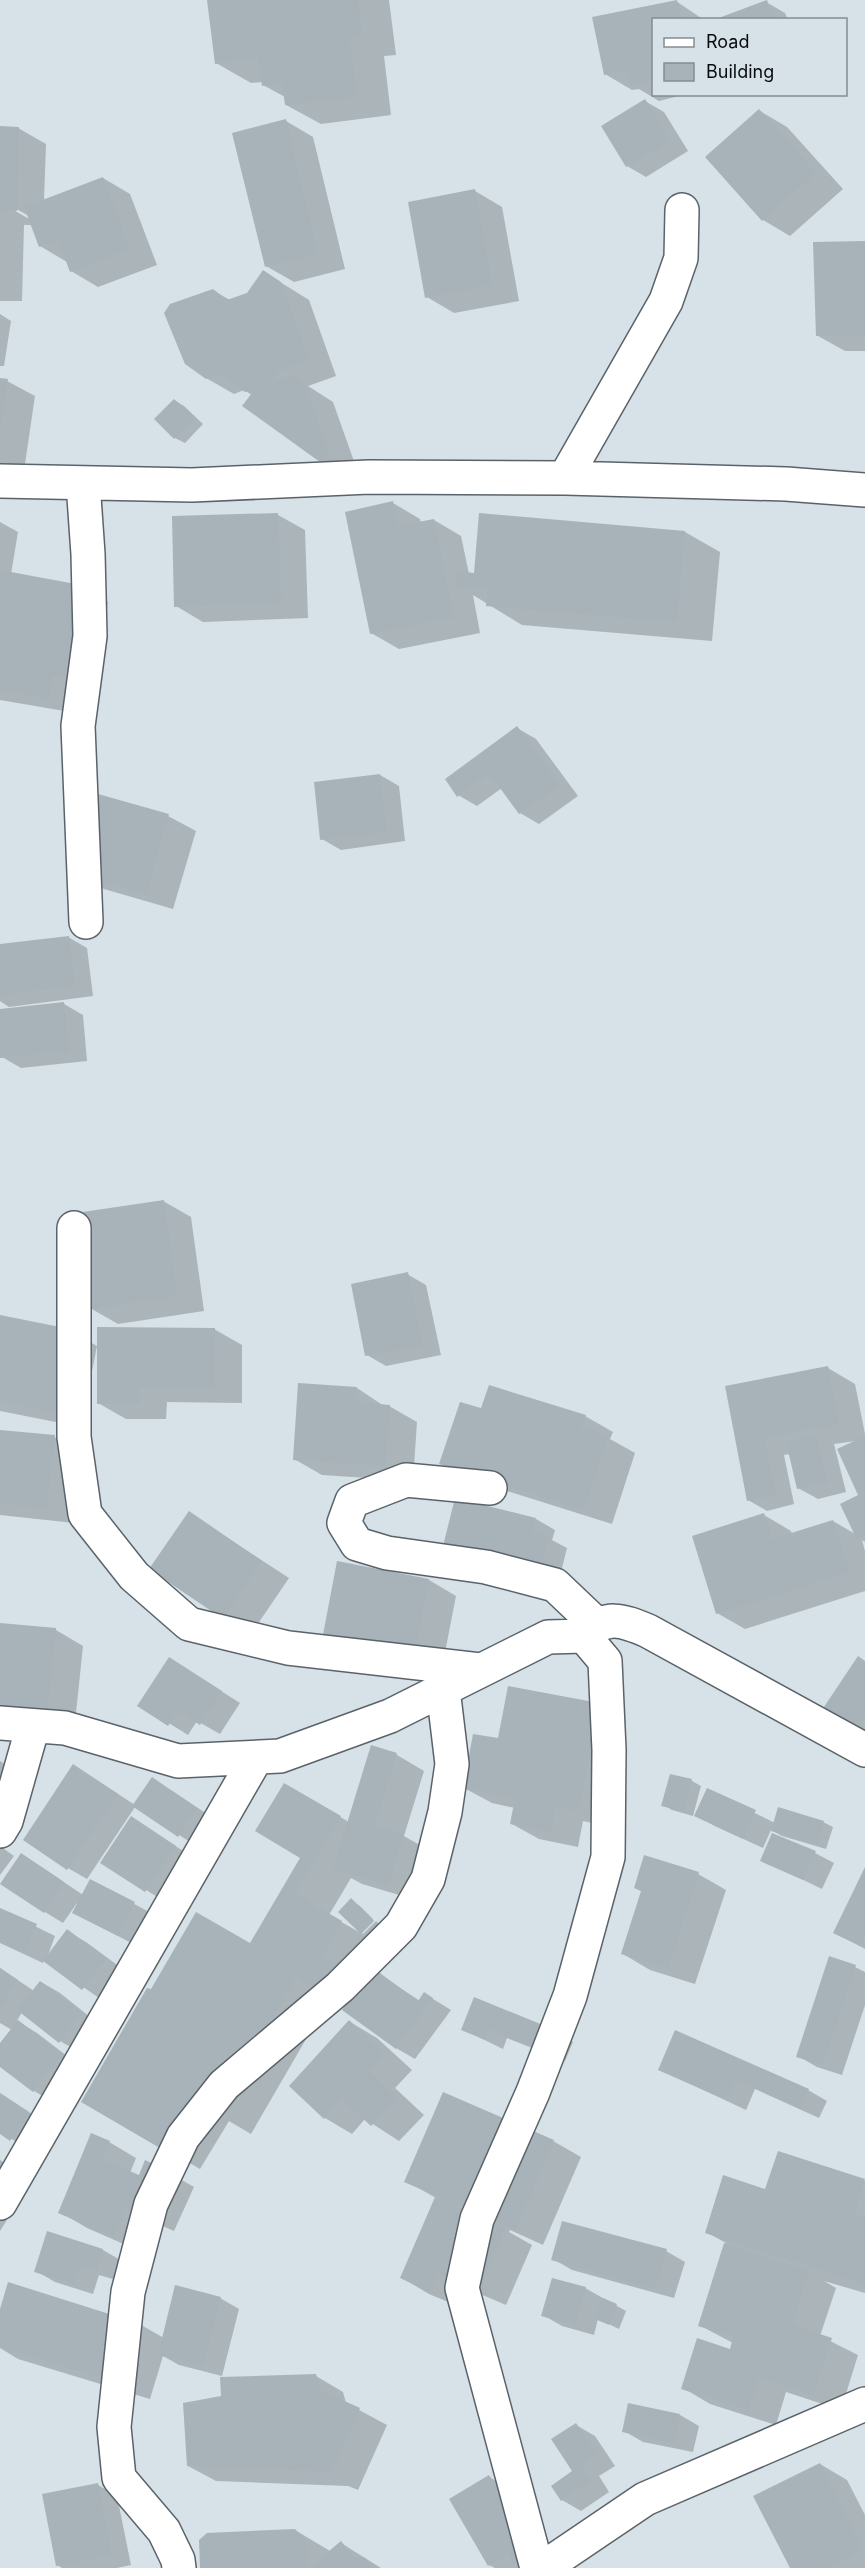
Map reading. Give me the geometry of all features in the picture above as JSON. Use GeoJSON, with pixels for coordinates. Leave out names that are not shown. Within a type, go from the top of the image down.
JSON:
{"type":"FeatureCollection","features":[{"type":"Feature","properties":{"kind":"street"},"geometry":{"type":"LineString","coordinates":[[565,478],[666,301],[681,258],[682,210]]}},
{"type":"Feature","properties":{"kind":"street"},"geometry":{"type":"LineString","coordinates":[[0,481],[192,484],[369,477],[565,478],[786,484],[865,490]]}},
{"type":"Feature","properties":{"kind":"street"},"geometry":{"type":"LineString","coordinates":[[83,483],[90,636],[78,726],[86,922]]}},
{"type":"Feature","properties":{"kind":"street"},"geometry":{"type":"LineString","coordinates":[[74,1228],[74,1437],[85,1514],[134,1576],[189,1624],[288,1648],[480,1670]]}},
{"type":"Feature","properties":{"kind":"street"},"geometry":{"type":"LineString","coordinates":[[490,1488],[406,1480],[352,1501],[344,1523],[357,1544],[387,1553],[486,1568],[555,1585],[590,1630],[605,1660],[609,1750],[608,1857],[570,1996],[533,2092],[477,2219],[462,2288],[537,2568]]}},
{"type":"Feature","properties":{"kind":"street"},"geometry":{"type":"LineString","coordinates":[[0,1723],[65,1728],[178,1761],[280,1756],[390,1716],[548,1637],[590,1630],[622,1621],[648,1631],[865,1750]]}},
{"type":"Feature","properties":{"kind":"street"},"geometry":{"type":"LineString","coordinates":[[179,2568],[178,2560],[164,2531],[118,2478],[114,2427],[128,2292],[151,2204],[183,2137],[224,2085],[340,1987],[401,1926],[428,1879],[442,1823],[452,1764],[443,1689]]}},
{"type":"Feature","properties":{"kind":"street"},"geometry":{"type":"LineString","coordinates":[[0,1831],[6,1821],[33,1726]]}},
{"type":"Feature","properties":{"kind":"street"},"geometry":{"type":"LineString","coordinates":[[0,2203],[256,1758]]}},
{"type":"Feature","properties":{"kind":"street"},"geometry":{"type":"LineString","coordinates":[[543,2568],[645,2499],[865,2404]]}},
{"type":"Feature","properties":{"kind":"building"},"geometry":{"type":"Polygon","coordinates":[[[207,0],[358,0],[362,35],[350,37],[357,96],[285,105],[282,83],[262,86],[258,58],[215,64],[207,0]]]}},
{"type":"Feature","properties":{"kind":"building"},"geometry":{"type":"Polygon","coordinates":[[[677,0],[681,18],[652,18],[652,81],[630,86],[627,71],[604,75],[592,17],[677,0]]]}},
{"type":"Feature","properties":{"kind":"building"},"geometry":{"type":"Polygon","coordinates":[[[767,0],[773,18],[719,18],[767,0]]]}},
{"type":"Feature","properties":{"kind":"building"},"geometry":{"type":"Polygon","coordinates":[[[645,99],[670,140],[626,167],[601,126],[645,99]]]}},
{"type":"Feature","properties":{"kind":"building"},"geometry":{"type":"Polygon","coordinates":[[[759,109],[816,173],[762,221],[705,157],[759,109]]]}},
{"type":"Feature","properties":{"kind":"building"},"geometry":{"type":"Polygon","coordinates":[[[286,119],[318,254],[265,267],[232,133],[286,119]]]}},
{"type":"Feature","properties":{"kind":"building"},"geometry":{"type":"Polygon","coordinates":[[[0,126],[19,127],[17,211],[0,210],[0,126]]]}},
{"type":"Feature","properties":{"kind":"building"},"geometry":{"type":"Polygon","coordinates":[[[103,177],[130,249],[70,272],[58,240],[39,247],[24,207],[103,177]]]}},
{"type":"Feature","properties":{"kind":"building"},"geometry":{"type":"Polygon","coordinates":[[[475,189],[492,285],[425,298],[408,202],[475,189]]]}},
{"type":"Feature","properties":{"kind":"building"},"geometry":{"type":"Polygon","coordinates":[[[865,241],[865,335],[816,336],[813,242],[865,241]]]}},
{"type":"Feature","properties":{"kind":"building"},"geometry":{"type":"Polygon","coordinates":[[[263,270],[281,282],[309,360],[279,371],[271,383],[292,375],[305,385],[329,451],[320,462],[242,406],[255,389],[245,392],[219,374],[206,379],[185,364],[164,313],[170,304],[213,289],[227,300],[247,293],[263,270]]]}},
{"type":"Feature","properties":{"kind":"building"},"geometry":{"type":"Polygon","coordinates":[[[0,378],[8,379],[1,425],[0,425],[0,378]]]}},
{"type":"Feature","properties":{"kind":"building"},"geometry":{"type":"Polygon","coordinates":[[[174,399],[195,418],[174,439],[154,419],[174,399]]]}},
{"type":"Feature","properties":{"kind":"building"},"geometry":{"type":"Polygon","coordinates":[[[393,501],[398,526],[434,519],[454,617],[370,634],[345,512],[393,501]]]}},
{"type":"Feature","properties":{"kind":"building"},"geometry":{"type":"Polygon","coordinates":[[[278,513],[281,603],[174,607],[172,516],[278,513]]]}},
{"type":"Feature","properties":{"kind":"building"},"geometry":{"type":"Polygon","coordinates":[[[479,513],[685,531],[677,622],[486,606],[487,589],[455,587],[457,571],[474,573],[479,513]]]}},
{"type":"Feature","properties":{"kind":"building"},"geometry":{"type":"Polygon","coordinates":[[[0,570],[81,585],[64,677],[53,675],[49,699],[0,690],[0,570]]]}},
{"type":"Feature","properties":{"kind":"building"},"geometry":{"type":"Polygon","coordinates":[[[517,726],[560,785],[519,814],[489,773],[457,797],[445,779],[517,726]]]}},
{"type":"Feature","properties":{"kind":"building"},"geometry":{"type":"Polygon","coordinates":[[[380,774],[387,831],[320,840],[314,782],[380,774]]]}},
{"type":"Feature","properties":{"kind":"building"},"geometry":{"type":"Polygon","coordinates":[[[98,794],[169,814],[146,894],[75,874],[98,794]]]}},
{"type":"Feature","properties":{"kind":"building"},"geometry":{"type":"Polygon","coordinates":[[[69,936],[75,986],[0,995],[0,944],[69,936]]]}},
{"type":"Feature","properties":{"kind":"building"},"geometry":{"type":"Polygon","coordinates":[[[64,1002],[69,1051],[0,1058],[0,1009],[64,1002]]]}},
{"type":"Feature","properties":{"kind":"building"},"geometry":{"type":"Polygon","coordinates":[[[164,1200],[177,1296],[89,1309],[76,1213],[164,1200]]]}},
{"type":"Feature","properties":{"kind":"building"},"geometry":{"type":"Polygon","coordinates":[[[408,1272],[422,1345],[365,1356],[351,1284],[408,1272]]]}},
{"type":"Feature","properties":{"kind":"building"},"geometry":{"type":"Polygon","coordinates":[[[0,1315],[70,1329],[54,1412],[0,1401],[0,1315]]]}},
{"type":"Feature","properties":{"kind":"building"},"geometry":{"type":"Polygon","coordinates":[[[97,1327],[215,1328],[214,1388],[140,1387],[139,1404],[97,1404],[97,1327]]]}},
{"type":"Feature","properties":{"kind":"building"},"geometry":{"type":"Polygon","coordinates":[[[828,1366],[839,1424],[764,1438],[776,1494],[747,1501],[725,1386],[828,1366]]]}},
{"type":"Feature","properties":{"kind":"building"},"geometry":{"type":"Polygon","coordinates":[[[298,1383],[357,1387],[356,1402],[390,1405],[385,1466],[293,1460],[298,1383]]]}},
{"type":"Feature","properties":{"kind":"building"},"geometry":{"type":"Polygon","coordinates":[[[489,1385],[586,1415],[581,1428],[608,1436],[584,1510],[439,1464],[460,1402],[481,1408],[489,1385]]]}},
{"type":"Feature","properties":{"kind":"building"},"geometry":{"type":"Polygon","coordinates":[[[0,1430],[55,1435],[47,1508],[0,1503],[0,1430]]]}},
{"type":"Feature","properties":{"kind":"building"},"geometry":{"type":"Polygon","coordinates":[[[816,1434],[828,1482],[797,1489],[786,1442],[816,1434]]]}},
{"type":"Feature","properties":{"kind":"building"},"geometry":{"type":"Polygon","coordinates":[[[865,1436],[865,1536],[857,1540],[840,1504],[858,1495],[837,1449],[865,1436]]]}},
{"type":"Feature","properties":{"kind":"building"},"geometry":{"type":"Polygon","coordinates":[[[455,1498],[536,1518],[533,1532],[549,1536],[540,1570],[443,1546],[455,1498]]]}},
{"type":"Feature","properties":{"kind":"building"},"geometry":{"type":"Polygon","coordinates":[[[189,1511],[262,1561],[223,1619],[149,1569],[189,1511]]]}},
{"type":"Feature","properties":{"kind":"building"},"geometry":{"type":"Polygon","coordinates":[[[764,1513],[772,1539],[833,1520],[850,1572],[716,1614],[692,1536],[764,1513]]]}},
{"type":"Feature","properties":{"kind":"building"},"geometry":{"type":"Polygon","coordinates":[[[337,1561],[429,1579],[414,1658],[322,1640],[337,1561]]]}},
{"type":"Feature","properties":{"kind":"building"},"geometry":{"type":"Polygon","coordinates":[[[0,1623],[56,1628],[47,1717],[0,1713],[0,1623]]]}},
{"type":"Feature","properties":{"kind":"building"},"geometry":{"type":"Polygon","coordinates":[[[858,1656],[865,1661],[865,1715],[856,1728],[824,1707],[858,1656]]]}},
{"type":"Feature","properties":{"kind":"building"},"geometry":{"type":"Polygon","coordinates":[[[169,1657],[222,1691],[200,1725],[178,1711],[168,1726],[137,1706],[169,1657]]]}},
{"type":"Feature","properties":{"kind":"building"},"geometry":{"type":"Polygon","coordinates":[[[508,1686],[599,1703],[579,1811],[556,1806],[551,1832],[510,1824],[515,1798],[463,1788],[473,1734],[498,1738],[508,1686]]]}},
{"type":"Feature","properties":{"kind":"building"},"geometry":{"type":"Polygon","coordinates":[[[371,1745],[397,1753],[375,1825],[404,1834],[388,1886],[333,1869],[371,1745]]]}},
{"type":"Feature","properties":{"kind":"building"},"geometry":{"type":"Polygon","coordinates":[[[73,1764],[118,1794],[67,1870],[23,1840],[73,1764]]]}},
{"type":"Feature","properties":{"kind":"building"},"geometry":{"type":"Polygon","coordinates":[[[670,1774],[692,1779],[684,1811],[661,1806],[670,1774]]]}},
{"type":"Feature","properties":{"kind":"building"},"geometry":{"type":"Polygon","coordinates":[[[152,1777],[197,1808],[178,1837],[132,1806],[152,1777]]]}},
{"type":"Feature","properties":{"kind":"building"},"geometry":{"type":"Polygon","coordinates":[[[284,1783],[341,1816],[295,1894],[342,1921],[323,1956],[343,1967],[327,1995],[296,1978],[216,2116],[165,2151],[81,2102],[147,1988],[151,1989],[196,1912],[250,1943],[300,1858],[255,1831],[284,1783]]]}},
{"type":"Feature","properties":{"kind":"building"},"geometry":{"type":"Polygon","coordinates":[[[707,1788],[756,1810],[743,1839],[694,1816],[707,1788]]]}},
{"type":"Feature","properties":{"kind":"building"},"geometry":{"type":"Polygon","coordinates":[[[778,1807],[824,1821],[817,1844],[771,1831],[778,1807]]]}},
{"type":"Feature","properties":{"kind":"building"},"geometry":{"type":"Polygon","coordinates":[[[131,1816],[176,1846],[145,1892],[100,1863],[131,1816]]]}},
{"type":"Feature","properties":{"kind":"building"},"geometry":{"type":"Polygon","coordinates":[[[772,1833],[816,1851],[803,1880],[760,1861],[772,1833]]]}},
{"type":"Feature","properties":{"kind":"building"},"geometry":{"type":"Polygon","coordinates":[[[21,1853],[64,1882],[44,1913],[0,1884],[21,1853]]]}},
{"type":"Feature","properties":{"kind":"building"},"geometry":{"type":"Polygon","coordinates":[[[644,1855],[699,1872],[668,1969],[621,1954],[641,1891],[634,1888],[644,1855]]]}},
{"type":"Feature","properties":{"kind":"building"},"geometry":{"type":"Polygon","coordinates":[[[865,1867],[865,1936],[860,1946],[833,1933],[865,1867]]]}},
{"type":"Feature","properties":{"kind":"building"},"geometry":{"type":"Polygon","coordinates":[[[90,1879],[135,1902],[118,1936],[72,1913],[90,1879]]]}},
{"type":"Feature","properties":{"kind":"building"},"geometry":{"type":"Polygon","coordinates":[[[351,1898],[374,1921],[361,1934],[338,1912],[351,1898]]]}},
{"type":"Feature","properties":{"kind":"building"},"geometry":{"type":"Polygon","coordinates":[[[0,1908],[37,1924],[24,1953],[0,1942],[0,1908]]]}},
{"type":"Feature","properties":{"kind":"building"},"geometry":{"type":"Polygon","coordinates":[[[67,1929],[106,1959],[82,1990],[43,1961],[67,1929]]]}},
{"type":"Feature","properties":{"kind":"building"},"geometry":{"type":"Polygon","coordinates":[[[829,1956],[856,1965],[823,2065],[796,2057],[829,1956]]]}},
{"type":"Feature","properties":{"kind":"building"},"geometry":{"type":"Polygon","coordinates":[[[0,1968],[18,1980],[0,2007],[0,1968]]]}},
{"type":"Feature","properties":{"kind":"building"},"geometry":{"type":"Polygon","coordinates":[[[373,1968],[418,2001],[424,1992],[433,1998],[396,2049],[342,2010],[373,1968]]]}},
{"type":"Feature","properties":{"kind":"building"},"geometry":{"type":"Polygon","coordinates":[[[40,1981],[82,2013],[59,2043],[17,2010],[40,1981]]]}},
{"type":"Feature","properties":{"kind":"building"},"geometry":{"type":"Polygon","coordinates":[[[474,1997],[555,2030],[546,2052],[488,2029],[483,2039],[461,2030],[474,1997]]]}},
{"type":"Feature","properties":{"kind":"building"},"geometry":{"type":"Polygon","coordinates":[[[18,2020],[62,2054],[33,2092],[0,2067],[0,2043],[18,2020]]]}},
{"type":"Feature","properties":{"kind":"building"},"geometry":{"type":"Polygon","coordinates":[[[349,2020],[385,2053],[369,2071],[397,2098],[371,2126],[342,2099],[324,2119],[289,2086],[349,2020]]]}},
{"type":"Feature","properties":{"kind":"building"},"geometry":{"type":"Polygon","coordinates":[[[675,2030],[809,2089],[800,2108],[736,2080],[726,2100],[658,2070],[675,2030]]]}},
{"type":"Feature","properties":{"kind":"building"},"geometry":{"type":"Polygon","coordinates":[[[443,2092],[554,2140],[516,2230],[404,2182],[443,2092]]]}},
{"type":"Feature","properties":{"kind":"building"},"geometry":{"type":"Polygon","coordinates":[[[0,2093],[29,2112],[10,2141],[0,2134],[0,2093]]]}},
{"type":"Feature","properties":{"kind":"building"},"geometry":{"type":"Polygon","coordinates":[[[91,2133],[110,2141],[102,2159],[139,2175],[145,2160],[167,2170],[146,2216],[127,2208],[114,2237],[58,2213],[91,2133]]]}},
{"type":"Feature","properties":{"kind":"building"},"geometry":{"type":"Polygon","coordinates":[[[778,2151],[865,2179],[855,2213],[865,2217],[865,2285],[705,2233],[723,2175],[765,2189],[778,2151]]]}},
{"type":"Feature","properties":{"kind":"building"},"geometry":{"type":"Polygon","coordinates":[[[435,2197],[505,2228],[478,2290],[438,2273],[430,2292],[400,2278],[435,2197]]]}},
{"type":"Feature","properties":{"kind":"building"},"geometry":{"type":"Polygon","coordinates":[[[562,2221],[667,2249],[655,2289],[551,2260],[562,2221]]]}},
{"type":"Feature","properties":{"kind":"building"},"geometry":{"type":"Polygon","coordinates":[[[47,2231],[103,2249],[97,2270],[80,2265],[74,2284],[34,2272],[47,2231]]]}},
{"type":"Feature","properties":{"kind":"building"},"geometry":{"type":"Polygon","coordinates":[[[724,2243],[809,2270],[792,2325],[832,2338],[813,2395],[759,2378],[748,2410],[681,2389],[697,2338],[730,2349],[733,2337],[698,2326],[724,2243]]]}},
{"type":"Feature","properties":{"kind":"building"},"geometry":{"type":"Polygon","coordinates":[[[552,2278],[586,2287],[575,2325],[541,2316],[552,2278]]]}},
{"type":"Feature","properties":{"kind":"building"},"geometry":{"type":"Polygon","coordinates":[[[8,2282],[141,2324],[122,2385],[0,2347],[0,2309],[8,2282]]]}},
{"type":"Feature","properties":{"kind":"building"},"geometry":{"type":"Polygon","coordinates":[[[175,2285],[221,2297],[203,2366],[158,2355],[175,2285]]]}},
{"type":"Feature","properties":{"kind":"building"},"geometry":{"type":"Polygon","coordinates":[[[603,2298],[617,2304],[609,2325],[595,2319],[603,2298]]]}},
{"type":"Feature","properties":{"kind":"building"},"geometry":{"type":"Polygon","coordinates":[[[316,2374],[320,2390],[360,2408],[330,2475],[319,2471],[187,2466],[183,2403],[221,2396],[220,2377],[316,2374]]]}},
{"type":"Feature","properties":{"kind":"building"},"geometry":{"type":"Polygon","coordinates":[[[628,2403],[680,2414],[674,2443],[622,2432],[628,2403]]]}},
{"type":"Feature","properties":{"kind":"building"},"geometry":{"type":"Polygon","coordinates":[[[576,2423],[597,2454],[581,2465],[591,2480],[561,2501],[551,2486],[572,2471],[551,2439],[576,2423]]]}},
{"type":"Feature","properties":{"kind":"building"},"geometry":{"type":"Polygon","coordinates":[[[820,2463],[863,2549],[826,2568],[790,2568],[753,2496],[820,2463]]]}},
{"type":"Feature","properties":{"kind":"building"},"geometry":{"type":"Polygon","coordinates":[[[489,2475],[534,2550],[513,2563],[508,2554],[488,2566],[449,2499],[489,2475]]]}},
{"type":"Feature","properties":{"kind":"building"},"geometry":{"type":"Polygon","coordinates":[[[98,2483],[112,2555],[56,2566],[42,2494],[98,2483]]]}},
{"type":"Feature","properties":{"kind":"building"},"geometry":{"type":"Polygon","coordinates":[[[295,2529],[308,2544],[309,2568],[200,2568],[199,2540],[207,2533],[295,2529]]]}},
{"type":"Feature","properties":{"kind":"building"},"geometry":{"type":"Polygon","coordinates":[[[341,2541],[354,2557],[364,2557],[373,2568],[309,2568],[341,2541]]]}}]}
